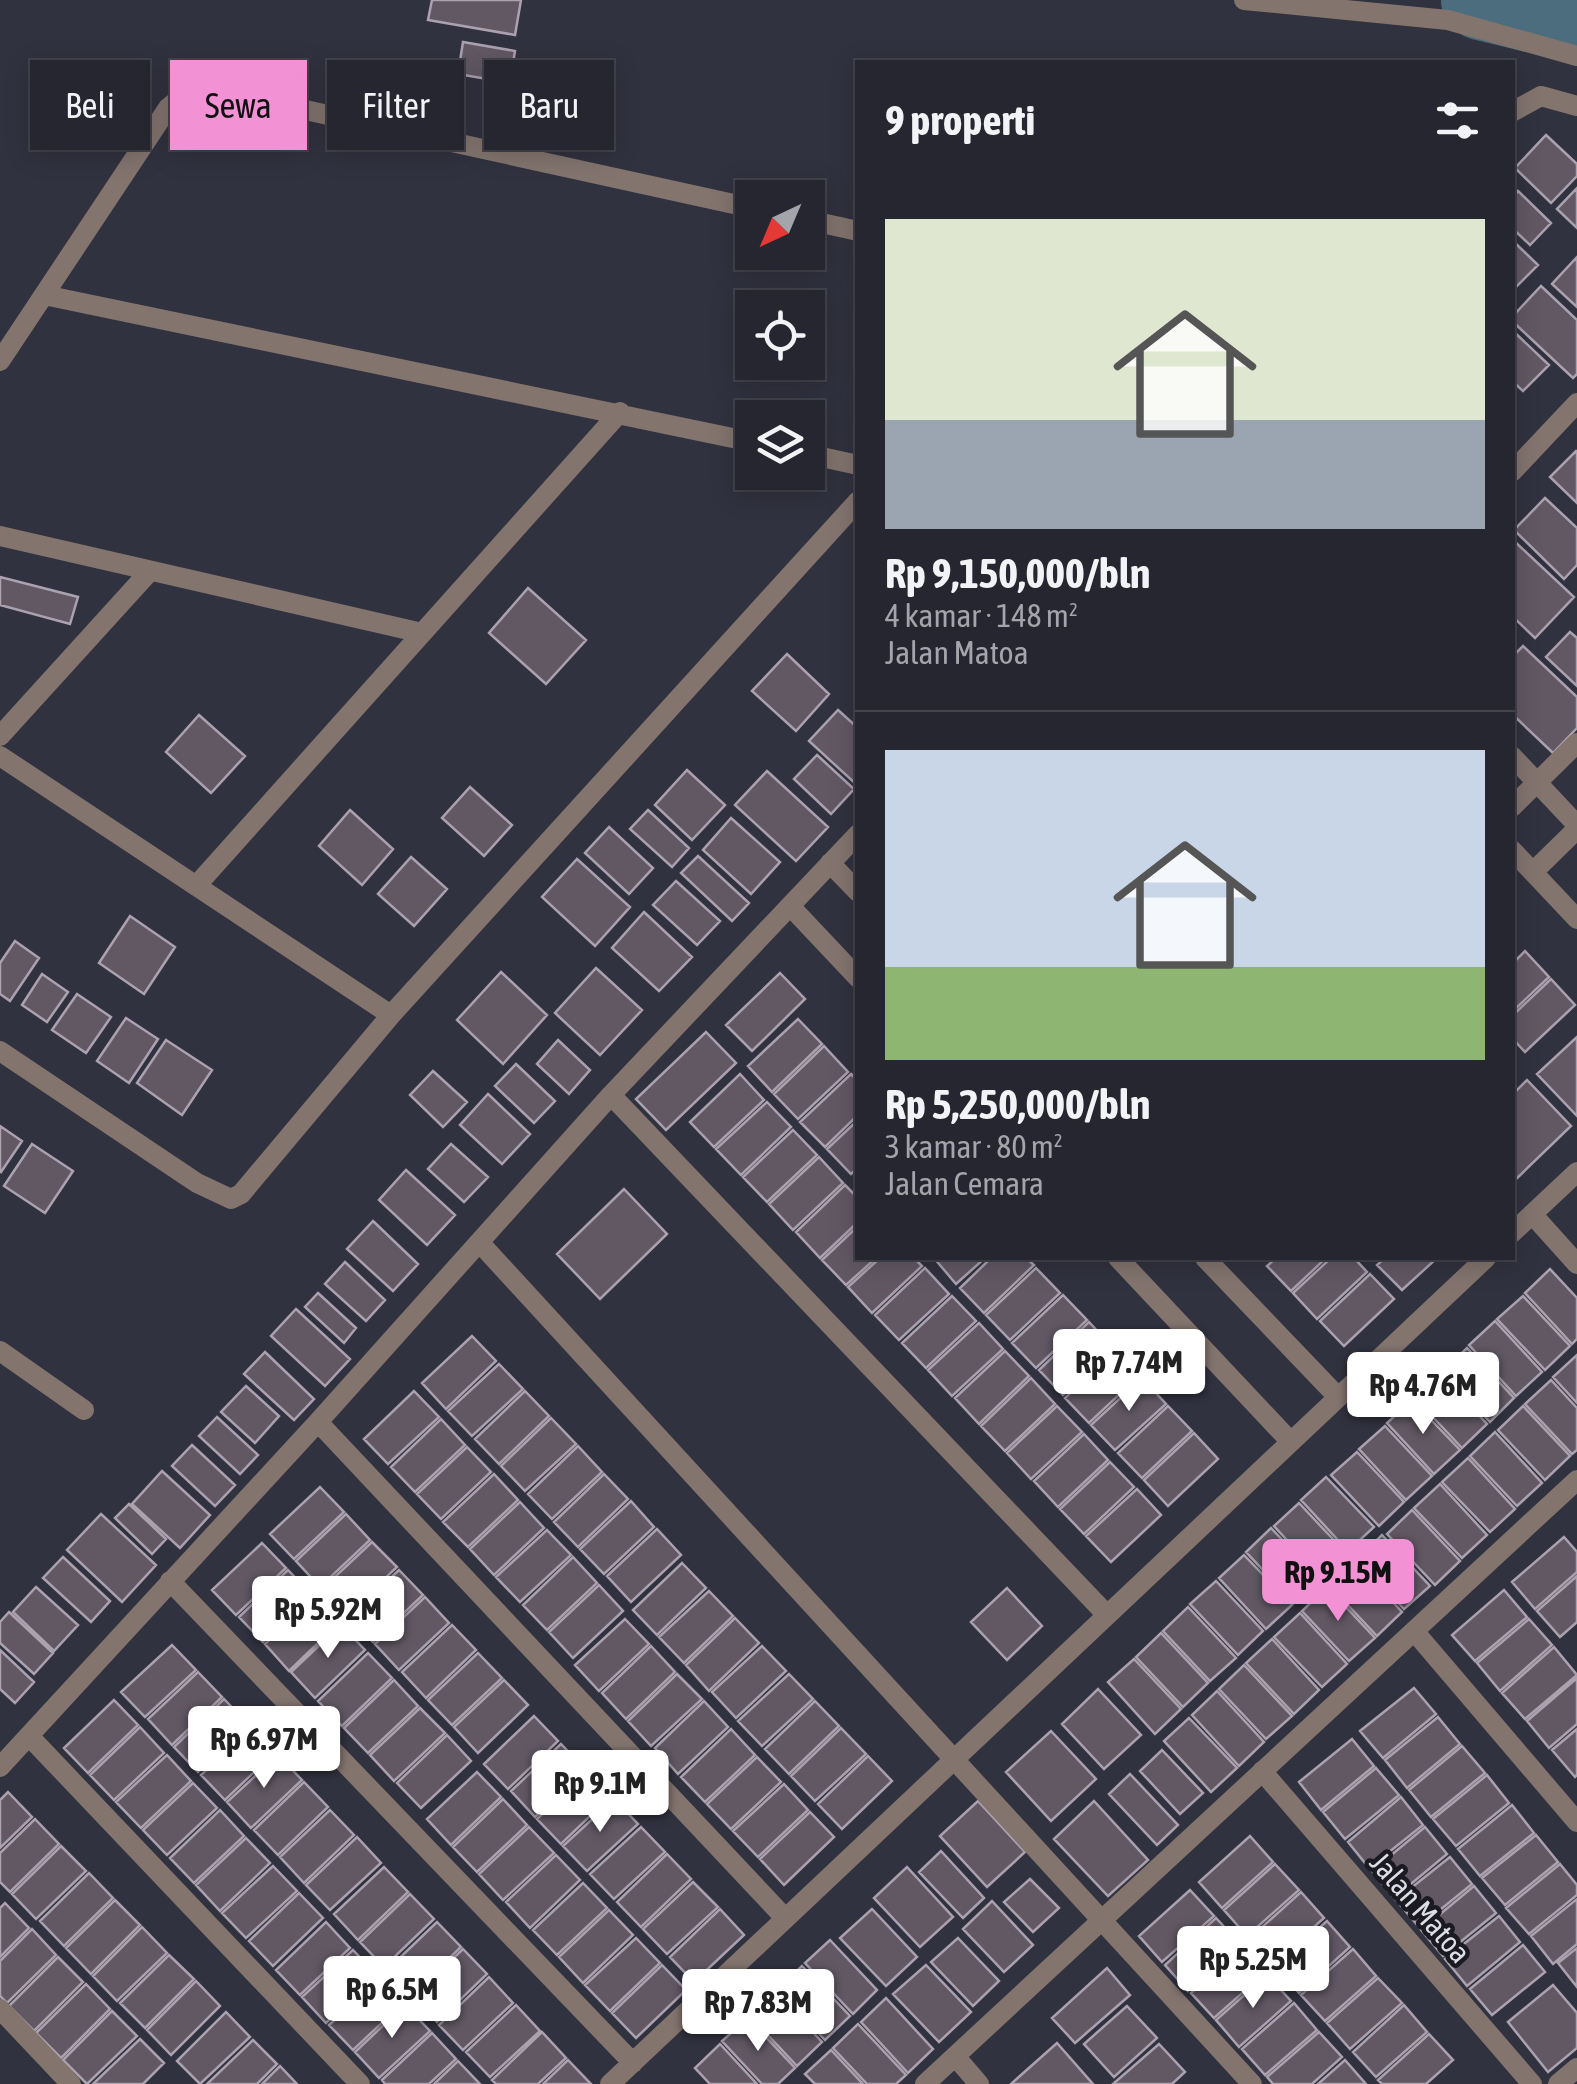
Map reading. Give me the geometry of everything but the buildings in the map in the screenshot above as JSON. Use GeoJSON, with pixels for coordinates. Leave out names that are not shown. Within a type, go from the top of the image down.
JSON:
{"type":"FeatureCollection","features":[{"type":"Feature","properties":{"kind":"street"},"geometry":{"type":"LineString","coordinates":[[1244,0],[1448,20],[1577,56]]}},
{"type":"Feature","properties":{"kind":"street"},"geometry":{"type":"LineString","coordinates":[[0,361],[168,108],[190,90],[210,89],[735,204]]}},
{"type":"Feature","properties":{"kind":"street"},"geometry":{"type":"LineString","coordinates":[[1515,110],[1542,96],[1577,106]]}},
{"type":"Feature","properties":{"kind":"street"},"geometry":{"type":"LineString","coordinates":[[825,224],[855,231]]}},
{"type":"Feature","properties":{"kind":"street"},"geometry":{"type":"LineString","coordinates":[[44,295],[735,438]]}},
{"type":"Feature","properties":{"kind":"street"},"geometry":{"type":"LineString","coordinates":[[1515,469],[1577,403]]}},
{"type":"Feature","properties":{"kind":"street"},"geometry":{"type":"LineString","coordinates":[[196,886],[620,412]]}},
{"type":"Feature","properties":{"kind":"street"},"geometry":{"type":"LineString","coordinates":[[825,458],[855,464]]}},
{"type":"Feature","properties":{"kind":"street"},"geometry":{"type":"LineString","coordinates":[[0,1052],[197,1184],[218,1196],[242,1194],[391,1015],[855,504]]}},
{"type":"Feature","properties":{"kind":"street"},"geometry":{"type":"LineString","coordinates":[[0,536],[422,633]]}},
{"type":"Feature","properties":{"kind":"street"},"geometry":{"type":"LineString","coordinates":[[0,736],[150,570]]}},
{"type":"Feature","properties":{"kind":"street"},"geometry":{"type":"LineString","coordinates":[[1515,804],[1577,744]]}},
{"type":"Feature","properties":{"kind":"street"},"geometry":{"type":"LineString","coordinates":[[0,756],[391,1015]]}},
{"type":"Feature","properties":{"kind":"street"},"geometry":{"type":"LineString","coordinates":[[1515,759],[1577,827],[1533,872]]}},
{"type":"Feature","properties":{"kind":"street"},"geometry":{"type":"LineString","coordinates":[[0,1767],[318,1422],[611,1094],[855,837]]}},
{"type":"Feature","properties":{"kind":"street"},"geometry":{"type":"LineString","coordinates":[[1515,853],[1577,919]]}},
{"type":"Feature","properties":{"kind":"street"},"geometry":{"type":"LineString","coordinates":[[830,864],[855,889]]}},
{"type":"Feature","properties":{"kind":"street"},"geometry":{"type":"LineString","coordinates":[[791,907],[855,975]]}},
{"type":"Feature","properties":{"kind":"street"},"geometry":{"type":"LineString","coordinates":[[611,1094],[1107,1615]]}},
{"type":"Feature","properties":{"kind":"street"},"geometry":{"type":"LineString","coordinates":[[1577,1172],[1519,1224],[1577,1264]]}},
{"type":"Feature","properties":{"kind":"street"},"geometry":{"type":"LineString","coordinates":[[480,1243],[1252,2084]]}},
{"type":"Feature","properties":{"kind":"street"},"geometry":{"type":"LineString","coordinates":[[1120,1260],[1290,1442]]}},
{"type":"Feature","properties":{"kind":"street"},"geometry":{"type":"LineString","coordinates":[[1207,1260],[1338,1397]]}},
{"type":"Feature","properties":{"kind":"street"},"geometry":{"type":"LineString","coordinates":[[610,2084],[1484,1260]]}},
{"type":"Feature","properties":{"kind":"street"},"geometry":{"type":"LineString","coordinates":[[0,1352],[84,1410]]}},
{"type":"Feature","properties":{"kind":"street"},"geometry":{"type":"LineString","coordinates":[[318,1422],[786,1918]]}},
{"type":"Feature","properties":{"kind":"street"},"geometry":{"type":"LineString","coordinates":[[925,2084],[1414,1631],[1572,1494]]}},
{"type":"Feature","properties":{"kind":"street"},"geometry":{"type":"LineString","coordinates":[[170,1581],[632,2062]]}},
{"type":"Feature","properties":{"kind":"street"},"geometry":{"type":"LineString","coordinates":[[1414,1631],[1577,1822]]}},
{"type":"Feature","properties":{"kind":"street"},"geometry":{"type":"LineString","coordinates":[[28,1736],[360,2084]]}},
{"type":"Feature","properties":{"kind":"street","name":"Jalan Matoa"},"geometry":{"type":"LineString","coordinates":[[1262,1771],[1532,2084]]}},
{"type":"Feature","properties":{"kind":"street"},"geometry":{"type":"LineString","coordinates":[[0,2009],[71,2084]]}},
{"type":"Feature","properties":{"kind":"street"},"geometry":{"type":"LineString","coordinates":[[955,2056],[978,2084]]}},
{"type":"Feature","properties":{"kind":"street"},"geometry":{"type":"LineString","coordinates":[[1558,2084],[1577,2068]]}},
{"type":"Feature","properties":{"kind":"waterway"},"geometry":{"type":"LineString","coordinates":[[1481,0],[1577,23]]}}]}
